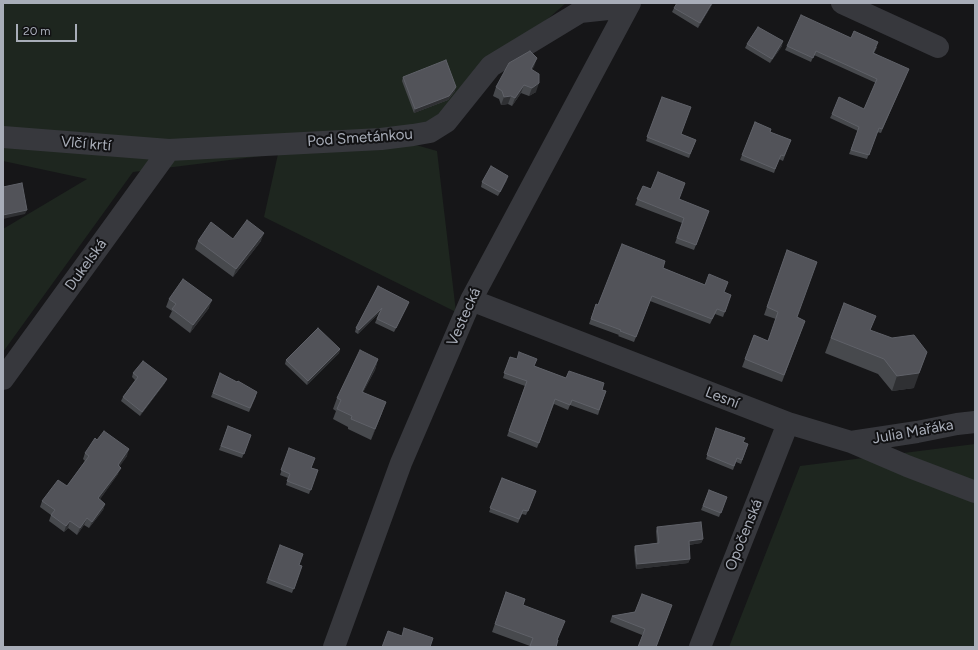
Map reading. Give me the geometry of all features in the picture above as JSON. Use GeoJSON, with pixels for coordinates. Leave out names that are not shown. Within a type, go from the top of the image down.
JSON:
{"type":"FeatureCollection","features":[{"type":"Feature","properties":{"kind":"street"},"geometry":{"type":"LineString","coordinates":[[842,3],[938,47]]}},
{"type":"Feature","properties":{"kind":"street","name":"Pod Smetánkou"},"geometry":{"type":"LineString","coordinates":[[169,150],[381,139],[413,136],[430,132],[446,122],[491,66],[580,12],[628,5]]}},
{"type":"Feature","properties":{"kind":"street","name":"Vestecká"},"geometry":{"type":"LineString","coordinates":[[334,647],[401,463],[471,300],[628,5]]}},
{"type":"Feature","properties":{"kind":"street","name":"Vlčí krtí"},"geometry":{"type":"LineString","coordinates":[[3,137],[169,150]]}},
{"type":"Feature","properties":{"kind":"street","name":"Dukelská"},"geometry":{"type":"LineString","coordinates":[[3,379],[169,150]]}},
{"type":"Feature","properties":{"kind":"street","name":"Lesní"},"geometry":{"type":"LineString","coordinates":[[471,300],[788,423],[851,442],[907,466],[975,492]]}},
{"type":"Feature","properties":{"kind":"street","name":"Julia Mařáka"},"geometry":{"type":"LineString","coordinates":[[851,442],[975,422]]}},
{"type":"Feature","properties":{"kind":"street","name":"Opočenská"},"geometry":{"type":"LineString","coordinates":[[700,647],[788,423]]}},
{"type":"Feature","properties":{"kind":"street"},"geometry":{"type":"LineString","coordinates":[[907,466],[908,447],[917,432]]}},
{"type":"Feature","properties":{"kind":"shaded area"},"geometry":{"type":"Polygon","coordinates":[[[3,3],[566,3],[426,125],[374,133],[437,151],[456,312],[264,217],[278,154],[133,172],[3,352],[3,229],[87,179],[3,161],[3,3]]]}},
{"type":"Feature","properties":{"kind":"shaded area"},"geometry":{"type":"Polygon","coordinates":[[[975,444],[975,647],[729,647],[800,466],[975,444]]]}},
{"type":"Feature","properties":{"kind":"building"},"geometry":{"type":"Polygon","coordinates":[[[677,3],[712,3],[700,23],[674,8],[677,3]]]}},
{"type":"Feature","properties":{"kind":"building"},"geometry":{"type":"Polygon","coordinates":[[[801,15],[851,38],[854,31],[878,42],[873,53],[909,69],[882,129],[879,128],[869,155],[851,150],[859,127],[832,114],[839,97],[864,109],[877,79],[816,51],[813,58],[787,46],[801,15]]]}},
{"type":"Feature","properties":{"kind":"building"},"geometry":{"type":"Polygon","coordinates":[[[758,27],[783,41],[772,59],[747,44],[758,27]]]}},
{"type":"Feature","properties":{"kind":"building"},"geometry":{"type":"Polygon","coordinates":[[[530,51],[537,58],[531,69],[539,74],[539,83],[532,88],[524,85],[515,98],[511,96],[504,97],[502,91],[496,87],[509,63],[530,51]]]}},
{"type":"Feature","properties":{"kind":"building"},"geometry":{"type":"Polygon","coordinates":[[[446,60],[456,87],[449,96],[415,109],[403,77],[446,60]]]}},
{"type":"Feature","properties":{"kind":"building"},"geometry":{"type":"Polygon","coordinates":[[[662,97],[691,107],[681,134],[696,140],[690,154],[647,137],[662,97]]]}},
{"type":"Feature","properties":{"kind":"building"},"geometry":{"type":"Polygon","coordinates":[[[755,122],[771,129],[770,132],[791,140],[784,156],[781,155],[775,169],[742,155],[755,122]]]}},
{"type":"Feature","properties":{"kind":"building"},"geometry":{"type":"Polygon","coordinates":[[[491,166],[508,176],[500,192],[482,182],[491,166]]]}},
{"type":"Feature","properties":{"kind":"building"},"geometry":{"type":"Polygon","coordinates":[[[658,172],[685,183],[679,199],[709,211],[696,245],[677,238],[684,218],[637,199],[643,186],[651,189],[658,172]]]}},
{"type":"Feature","properties":{"kind":"building"},"geometry":{"type":"Polygon","coordinates":[[[22,183],[27,210],[3,215],[3,187],[22,183]]]}},
{"type":"Feature","properties":{"kind":"building"},"geometry":{"type":"Polygon","coordinates":[[[247,220],[264,233],[236,269],[198,241],[211,222],[233,239],[247,220]]]}},
{"type":"Feature","properties":{"kind":"building"},"geometry":{"type":"Polygon","coordinates":[[[622,244],[665,261],[663,268],[705,285],[709,274],[728,282],[724,292],[731,295],[725,312],[717,309],[712,319],[652,296],[636,337],[591,319],[622,244]]]}},
{"type":"Feature","properties":{"kind":"building"},"geometry":{"type":"Polygon","coordinates":[[[787,250],[817,262],[797,317],[805,321],[784,375],[745,359],[754,335],[768,341],[778,312],[767,307],[787,250]]]}},
{"type":"Feature","properties":{"kind":"building"},"geometry":{"type":"Polygon","coordinates":[[[183,279],[212,300],[193,325],[172,309],[176,304],[169,299],[183,279]]]}},
{"type":"Feature","properties":{"kind":"building"},"geometry":{"type":"Polygon","coordinates":[[[378,286],[409,302],[396,328],[377,319],[382,308],[359,330],[356,328],[378,286]]]}},
{"type":"Feature","properties":{"kind":"building"},"geometry":{"type":"Polygon","coordinates":[[[844,303],[876,316],[870,330],[892,338],[914,335],[927,352],[919,373],[897,376],[884,359],[831,338],[844,303]]]}},
{"type":"Feature","properties":{"kind":"building"},"geometry":{"type":"Polygon","coordinates":[[[318,328],[340,349],[308,381],[286,360],[318,328]]]}},
{"type":"Feature","properties":{"kind":"building"},"geometry":{"type":"Polygon","coordinates":[[[360,350],[378,359],[362,392],[386,402],[375,429],[351,419],[352,416],[337,409],[341,400],[337,398],[360,350]]]}},
{"type":"Feature","properties":{"kind":"building"},"geometry":{"type":"Polygon","coordinates":[[[519,352],[537,359],[534,366],[566,378],[569,371],[604,383],[602,390],[606,391],[599,410],[572,400],[570,405],[555,399],[539,443],[509,431],[527,381],[504,373],[510,357],[517,359],[519,352]]]}},
{"type":"Feature","properties":{"kind":"building"},"geometry":{"type":"Polygon","coordinates":[[[143,361],[167,379],[142,412],[123,397],[138,377],[133,373],[143,361]]]}},
{"type":"Feature","properties":{"kind":"building"},"geometry":{"type":"Polygon","coordinates":[[[220,373],[257,392],[250,408],[213,393],[220,373]]]}},
{"type":"Feature","properties":{"kind":"building"},"geometry":{"type":"Polygon","coordinates":[[[228,426],[251,435],[244,454],[221,446],[228,426]]]}},
{"type":"Feature","properties":{"kind":"building"},"geometry":{"type":"Polygon","coordinates":[[[716,428],[745,438],[743,442],[748,444],[742,460],[737,458],[734,466],[707,455],[716,428]]]}},
{"type":"Feature","properties":{"kind":"building"},"geometry":{"type":"Polygon","coordinates":[[[104,431],[129,449],[118,465],[121,468],[98,498],[105,504],[92,522],[87,518],[80,528],[70,521],[66,526],[51,515],[55,510],[42,501],[58,480],[67,486],[89,456],[85,453],[95,438],[97,440],[104,431]]]}},
{"type":"Feature","properties":{"kind":"building"},"geometry":{"type":"Polygon","coordinates":[[[289,448],[315,458],[311,468],[318,470],[311,490],[287,481],[290,474],[281,470],[289,448]]]}},
{"type":"Feature","properties":{"kind":"building"},"geometry":{"type":"Polygon","coordinates":[[[502,478],[536,491],[528,511],[523,510],[519,519],[490,508],[502,478]]]}},
{"type":"Feature","properties":{"kind":"building"},"geometry":{"type":"Polygon","coordinates":[[[709,490],[727,497],[721,513],[703,506],[709,490]]]}},
{"type":"Feature","properties":{"kind":"building"},"geometry":{"type":"Polygon","coordinates":[[[701,522],[703,539],[689,541],[690,559],[637,564],[635,546],[659,543],[657,527],[701,522]]]}},
{"type":"Feature","properties":{"kind":"building"},"geometry":{"type":"Polygon","coordinates":[[[280,545],[303,554],[299,565],[302,566],[294,589],[268,579],[280,545]]]}},
{"type":"Feature","properties":{"kind":"building"},"geometry":{"type":"Polygon","coordinates":[[[506,592],[525,599],[523,605],[565,621],[557,640],[556,647],[532,647],[530,646],[533,638],[495,624],[506,592]]]}},
{"type":"Feature","properties":{"kind":"building"},"geometry":{"type":"Polygon","coordinates":[[[642,594],[672,605],[656,647],[638,647],[645,629],[612,616],[635,612],[642,594]]]}},
{"type":"Feature","properties":{"kind":"building"},"geometry":{"type":"Polygon","coordinates":[[[404,628],[433,638],[430,647],[382,647],[388,631],[402,636],[404,628]]]}}]}
